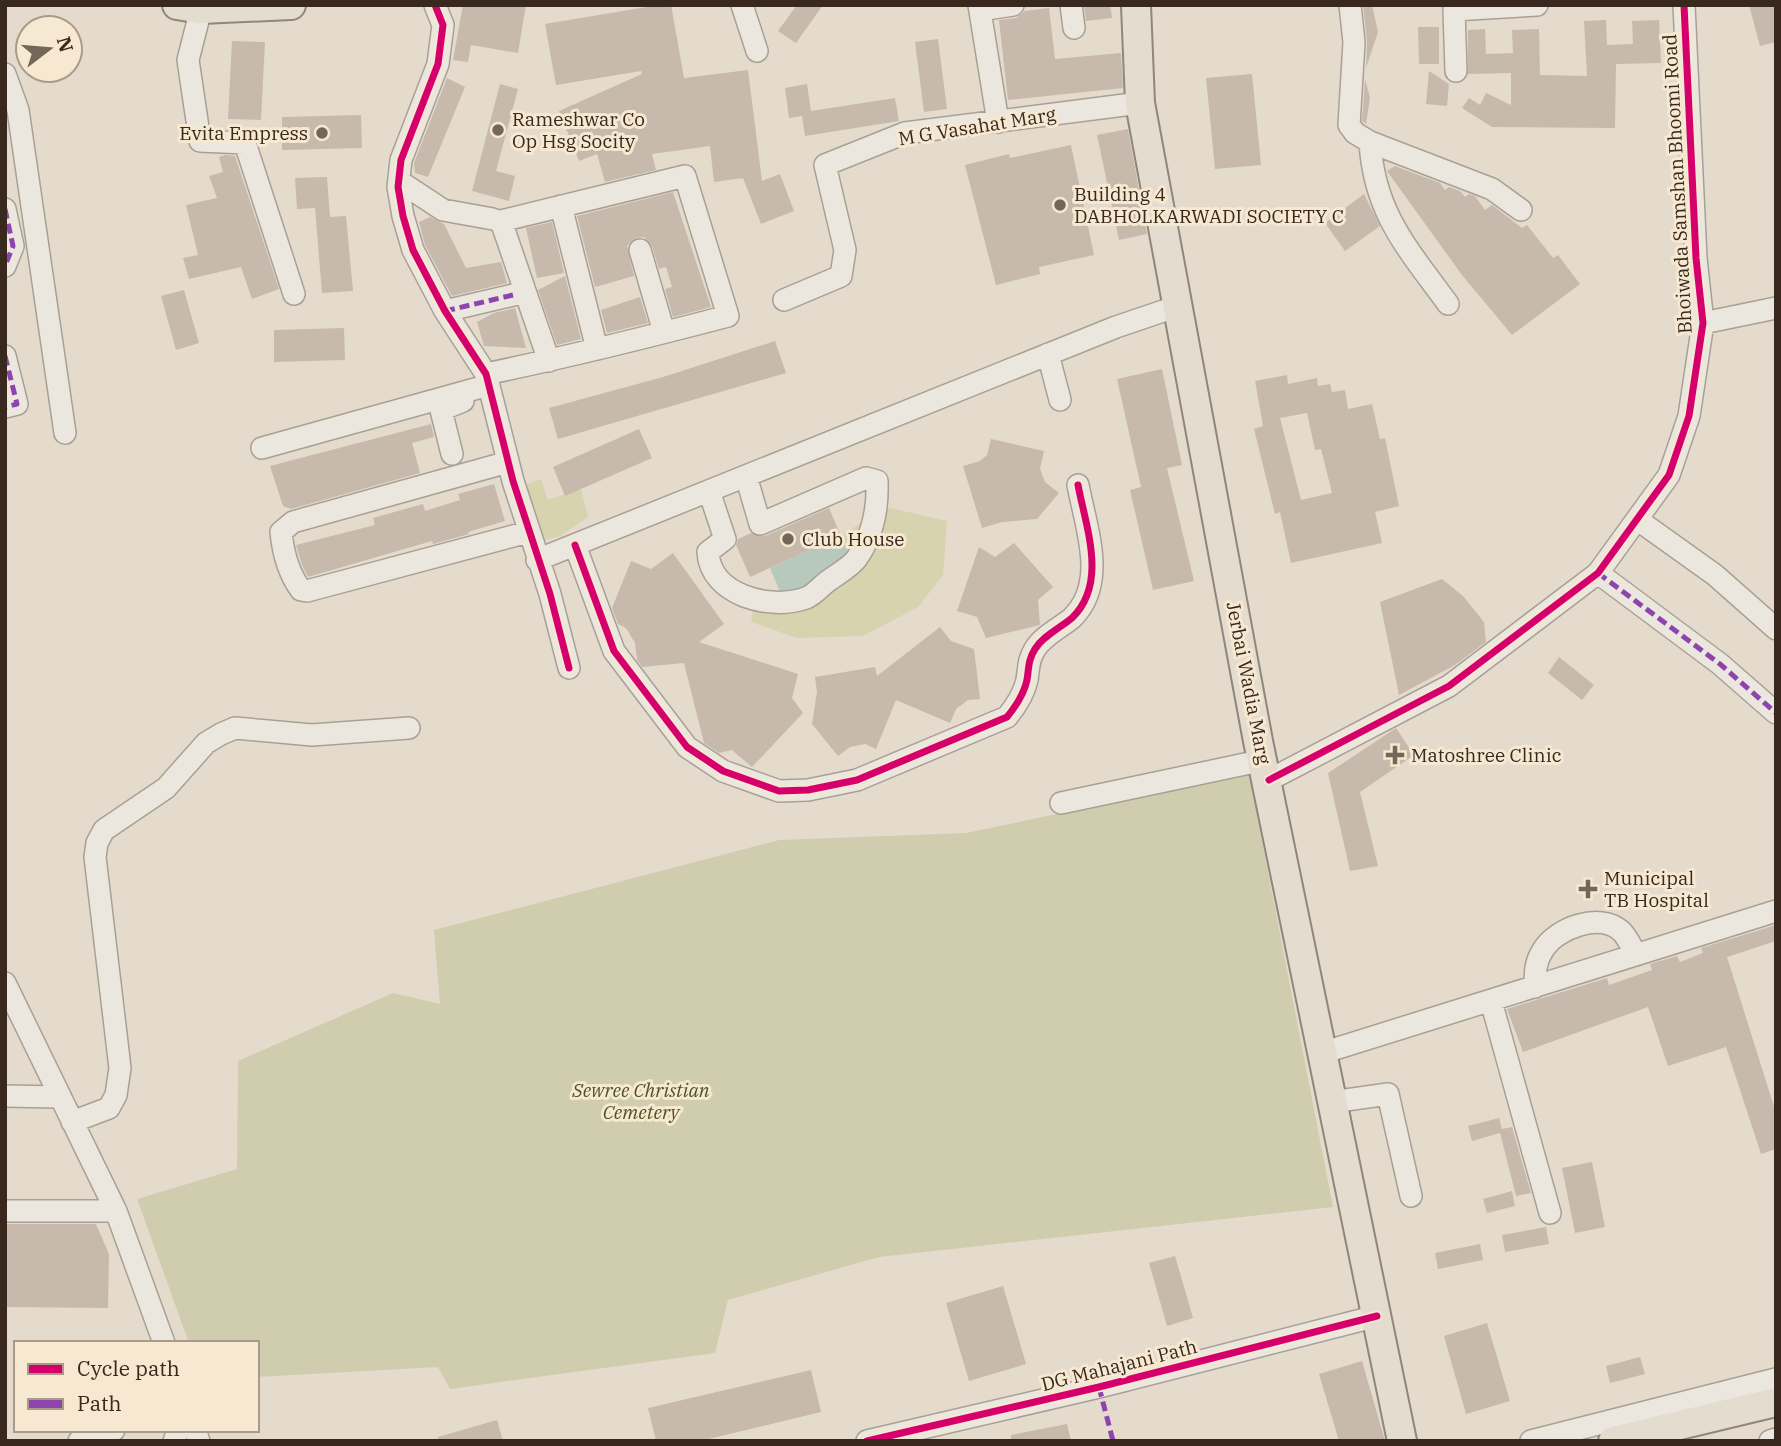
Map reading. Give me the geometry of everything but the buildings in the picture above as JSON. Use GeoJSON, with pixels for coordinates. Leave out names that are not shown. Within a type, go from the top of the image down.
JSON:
{"type":"FeatureCollection","features":[{"type":"Feature","properties":{"kind":"main road"},"geometry":{"type":"LineString","coordinates":[[189,7],[291,5]]}},
{"type":"Feature","properties":{"kind":"main road","name":"Jerbai Wadia Marg"},"geometry":{"type":"LineString","coordinates":[[1136,5],[1140,103],[1266,770],[1402,1441]]}},
{"type":"Feature","properties":{"kind":"main road"},"geometry":{"type":"LineString","coordinates":[[1613,1441],[1776,1402]]}},
{"type":"Feature","properties":{"kind":"main road"},"geometry":{"type":"LineString","coordinates":[[1684,1441],[1776,1418]]}},
{"type":"Feature","properties":{"kind":"street"},"geometry":{"type":"LineString","coordinates":[[435,5],[443,25],[438,64],[401,160],[399,181],[402,216],[413,250],[489,396],[528,532],[550,594],[569,668]]}},
{"type":"Feature","properties":{"kind":"street"},"geometry":{"type":"LineString","coordinates":[[742,5],[757,51]]}},
{"type":"Feature","properties":{"kind":"street"},"geometry":{"type":"LineString","coordinates":[[998,122],[980,8],[1013,5]]}},
{"type":"Feature","properties":{"kind":"street"},"geometry":{"type":"LineString","coordinates":[[1071,5],[1074,28]]}},
{"type":"Feature","properties":{"kind":"street"},"geometry":{"type":"LineString","coordinates":[[1350,5],[1354,42],[1349,125],[1355,133],[1370,142],[1492,190],[1521,210]]}},
{"type":"Feature","properties":{"kind":"street"},"geometry":{"type":"LineString","coordinates":[[1456,71],[1454,8],[1536,5]]}},
{"type":"Feature","properties":{"kind":"street","name":"Bhoiwada Samshan Bhoomi Road"},"geometry":{"type":"LineString","coordinates":[[1061,803],[1266,770],[1448,686],[1598,573],[1669,475],[1689,416],[1703,323],[1696,258],[1684,5]]}},
{"type":"Feature","properties":{"kind":"street"},"geometry":{"type":"LineString","coordinates":[[189,7],[188,60],[200,141],[245,142],[295,294]]}},
{"type":"Feature","properties":{"kind":"street"},"geometry":{"type":"LineString","coordinates":[[5,74],[18,110],[65,433]]}},
{"type":"Feature","properties":{"kind":"street","name":"M G Vasahat Marg"},"geometry":{"type":"LineString","coordinates":[[784,300],[841,276],[845,250],[825,165],[905,133],[1140,103]]}},
{"type":"Feature","properties":{"kind":"street"},"geometry":{"type":"LineString","coordinates":[[1370,142],[1372,174],[1393,228],[1448,304]]}},
{"type":"Feature","properties":{"kind":"street"},"geometry":{"type":"LineString","coordinates":[[262,448],[446,402],[489,396],[549,361],[728,316],[685,176],[501,221],[549,361]]}},
{"type":"Feature","properties":{"kind":"street"},"geometry":{"type":"LineString","coordinates":[[399,181],[443,211],[493,219]]}},
{"type":"Feature","properties":{"kind":"street"},"geometry":{"type":"LineString","coordinates":[[561,206],[597,349]]}},
{"type":"Feature","properties":{"kind":"street"},"geometry":{"type":"LineString","coordinates":[[5,209],[13,246],[5,266]]}},
{"type":"Feature","properties":{"kind":"street"},"geometry":{"type":"LineString","coordinates":[[640,250],[664,332]]}},
{"type":"Feature","properties":{"kind":"street"},"geometry":{"type":"LineString","coordinates":[[444,311],[513,295]]}},
{"type":"Feature","properties":{"kind":"street"},"geometry":{"type":"LineString","coordinates":[[537,560],[1048,354],[1178,306]]}},
{"type":"Feature","properties":{"kind":"street"},"geometry":{"type":"LineString","coordinates":[[1703,323],[1776,307]]}},
{"type":"Feature","properties":{"kind":"street"},"geometry":{"type":"LineString","coordinates":[[1048,354],[1060,400]]}},
{"type":"Feature","properties":{"kind":"street"},"geometry":{"type":"LineString","coordinates":[[5,356],[17,404],[5,407]]}},
{"type":"Feature","properties":{"kind":"street"},"geometry":{"type":"LineString","coordinates":[[489,396],[495,437]]}},
{"type":"Feature","properties":{"kind":"street"},"geometry":{"type":"LineString","coordinates":[[446,402],[440,413],[452,454]]}},
{"type":"Feature","properties":{"kind":"street"},"geometry":{"type":"LineString","coordinates":[[508,462],[293,522],[281,532],[282,545],[295,581],[301,590],[307,591],[528,532]]}},
{"type":"Feature","properties":{"kind":"street"},"geometry":{"type":"LineString","coordinates":[[709,491],[725,539],[708,552],[708,565],[714,576],[745,597],[772,603],[807,597],[857,559],[878,511],[877,481],[866,478],[760,524],[746,476]]}},
{"type":"Feature","properties":{"kind":"street"},"geometry":{"type":"LineString","coordinates":[[575,545],[614,651],[687,747],[735,775],[779,791],[808,790],[857,780],[1007,717],[1018,703],[1027,681],[1028,660],[1037,645],[1073,617],[1090,593],[1092,558],[1078,485]]}},
{"type":"Feature","properties":{"kind":"street"},"geometry":{"type":"LineString","coordinates":[[1637,520],[1714,575],[1776,629]]}},
{"type":"Feature","properties":{"kind":"street"},"geometry":{"type":"LineString","coordinates":[[1598,573],[1720,664],[1776,713]]}},
{"type":"Feature","properties":{"kind":"street"},"geometry":{"type":"LineString","coordinates":[[72,1122],[109,1108],[116,1096],[120,1068],[95,857],[97,843],[104,830],[166,788],[206,743],[234,728],[312,735],[409,728]]}},
{"type":"Feature","properties":{"kind":"street"},"geometry":{"type":"LineString","coordinates":[[1322,1053],[1776,911]]}},
{"type":"Feature","properties":{"kind":"street"},"geometry":{"type":"LineString","coordinates":[[1535,987],[1534,968],[1543,948],[1558,935],[1580,924],[1601,923],[1621,931],[1636,955]]}},
{"type":"Feature","properties":{"kind":"street"},"geometry":{"type":"LineString","coordinates":[[5,982],[117,1211],[163,1341]]}},
{"type":"Feature","properties":{"kind":"street"},"geometry":{"type":"LineString","coordinates":[[1491,1001],[1550,1213]]}},
{"type":"Feature","properties":{"kind":"street"},"geometry":{"type":"LineString","coordinates":[[1332,1102],[1388,1094],[1411,1196]]}},
{"type":"Feature","properties":{"kind":"street"},"geometry":{"type":"LineString","coordinates":[[5,1096],[59,1097]]}},
{"type":"Feature","properties":{"kind":"street"},"geometry":{"type":"LineString","coordinates":[[5,1211],[117,1211]]}},
{"type":"Feature","properties":{"kind":"street","name":"DG Mahajani Path"},"geometry":{"type":"LineString","coordinates":[[867,1441],[1099,1387],[1377,1316]]}},
{"type":"Feature","properties":{"kind":"street"},"geometry":{"type":"LineString","coordinates":[[1531,1441],[1776,1379]]}},
{"type":"Feature","properties":{"kind":"street"},"geometry":{"type":"LineString","coordinates":[[79,1441],[108,1432]]}},
{"type":"Feature","properties":{"kind":"street"},"geometry":{"type":"LineString","coordinates":[[1770,1441],[1776,1439]]}},
{"type":"Feature","properties":{"kind":"shaded area"},"geometry":{"type":"Polygon","coordinates":[[[541,479],[548,500],[581,489],[588,517],[560,536],[534,543],[519,487],[541,479]]]}},
{"type":"Feature","properties":{"kind":"shaded area"},"geometry":{"type":"Polygon","coordinates":[[[886,507],[947,521],[943,575],[918,607],[863,636],[797,638],[751,622],[756,595],[782,596],[853,566],[841,536],[886,507]]]}},
{"type":"Feature","properties":{"kind":"shaded area"},"geometry":{"type":"Polygon","coordinates":[[[841,536],[854,566],[782,596],[770,568],[841,536]]]}},
{"type":"Feature","properties":{"kind":"green space","name":"Sewree Christian Cemetery"},"geometry":{"type":"Polygon","coordinates":[[[1249,774],[1333,1207],[879,1257],[728,1300],[715,1353],[450,1389],[438,1367],[259,1377],[259,1341],[188,1341],[137,1199],[237,1169],[238,1061],[393,993],[440,1004],[434,930],[779,840],[966,833],[1249,774]]]}},
{"type":"Feature","properties":{"kind":"marked path"},"geometry":{"type":"LineString","coordinates":[[5,209],[13,246],[5,266]]}},
{"type":"Feature","properties":{"kind":"marked path"},"geometry":{"type":"LineString","coordinates":[[445,311],[513,295]]}},
{"type":"Feature","properties":{"kind":"marked path"},"geometry":{"type":"LineString","coordinates":[[5,356],[17,404],[5,407]]}},
{"type":"Feature","properties":{"kind":"marked path"},"geometry":{"type":"LineString","coordinates":[[1598,573],[1720,664],[1776,713]]}},
{"type":"Feature","properties":{"kind":"marked path"},"geometry":{"type":"LineString","coordinates":[[1099,1387],[1113,1441]]}},
{"type":"Feature","properties":{"kind":"cycle path"},"geometry":{"type":"LineString","coordinates":[[435,5],[443,25],[438,64],[401,160],[398,187],[403,216],[413,250],[445,311],[486,374],[513,481],[550,594],[569,668]]}},
{"type":"Feature","properties":{"kind":"cycle path"},"geometry":{"type":"LineString","coordinates":[[1269,780],[1449,686],[1598,573],[1669,475],[1689,416],[1703,323],[1696,258],[1684,5]]}},
{"type":"Feature","properties":{"kind":"cycle path"},"geometry":{"type":"LineString","coordinates":[[575,545],[614,651],[687,747],[723,771],[779,791],[808,790],[857,780],[1007,717],[1024,690],[1030,660],[1038,644],[1072,618],[1083,604],[1089,589],[1092,554],[1078,485]]}},
{"type":"Feature","properties":{"kind":"cycle path"},"geometry":{"type":"LineString","coordinates":[[867,1441],[1099,1387],[1377,1316]]}},
{"type":"Feature","properties":{"kind":"place","name":"Rameshwar Co Op Hsg Socity"},"geometry":{"type":"Point","coordinates":[498,130]}},
{"type":"Feature","properties":{"kind":"place","name":"Evita Empress"},"geometry":{"type":"Point","coordinates":[322,133]}},
{"type":"Feature","properties":{"kind":"place","name":"Building 4 DABHOLKARWADI SOCIETY C"},"geometry":{"type":"Point","coordinates":[1060,205]}},
{"type":"Feature","properties":{"kind":"place","name":"Club House"},"geometry":{"type":"Point","coordinates":[788,539]}},
{"type":"Feature","properties":{"kind":"place","name":"Matoshree Clinic"},"geometry":{"type":"Point","coordinates":[1395,755]}},
{"type":"Feature","properties":{"kind":"place","name":"Municipal TB Hospital"},"geometry":{"type":"Point","coordinates":[1588,889]}}]}
